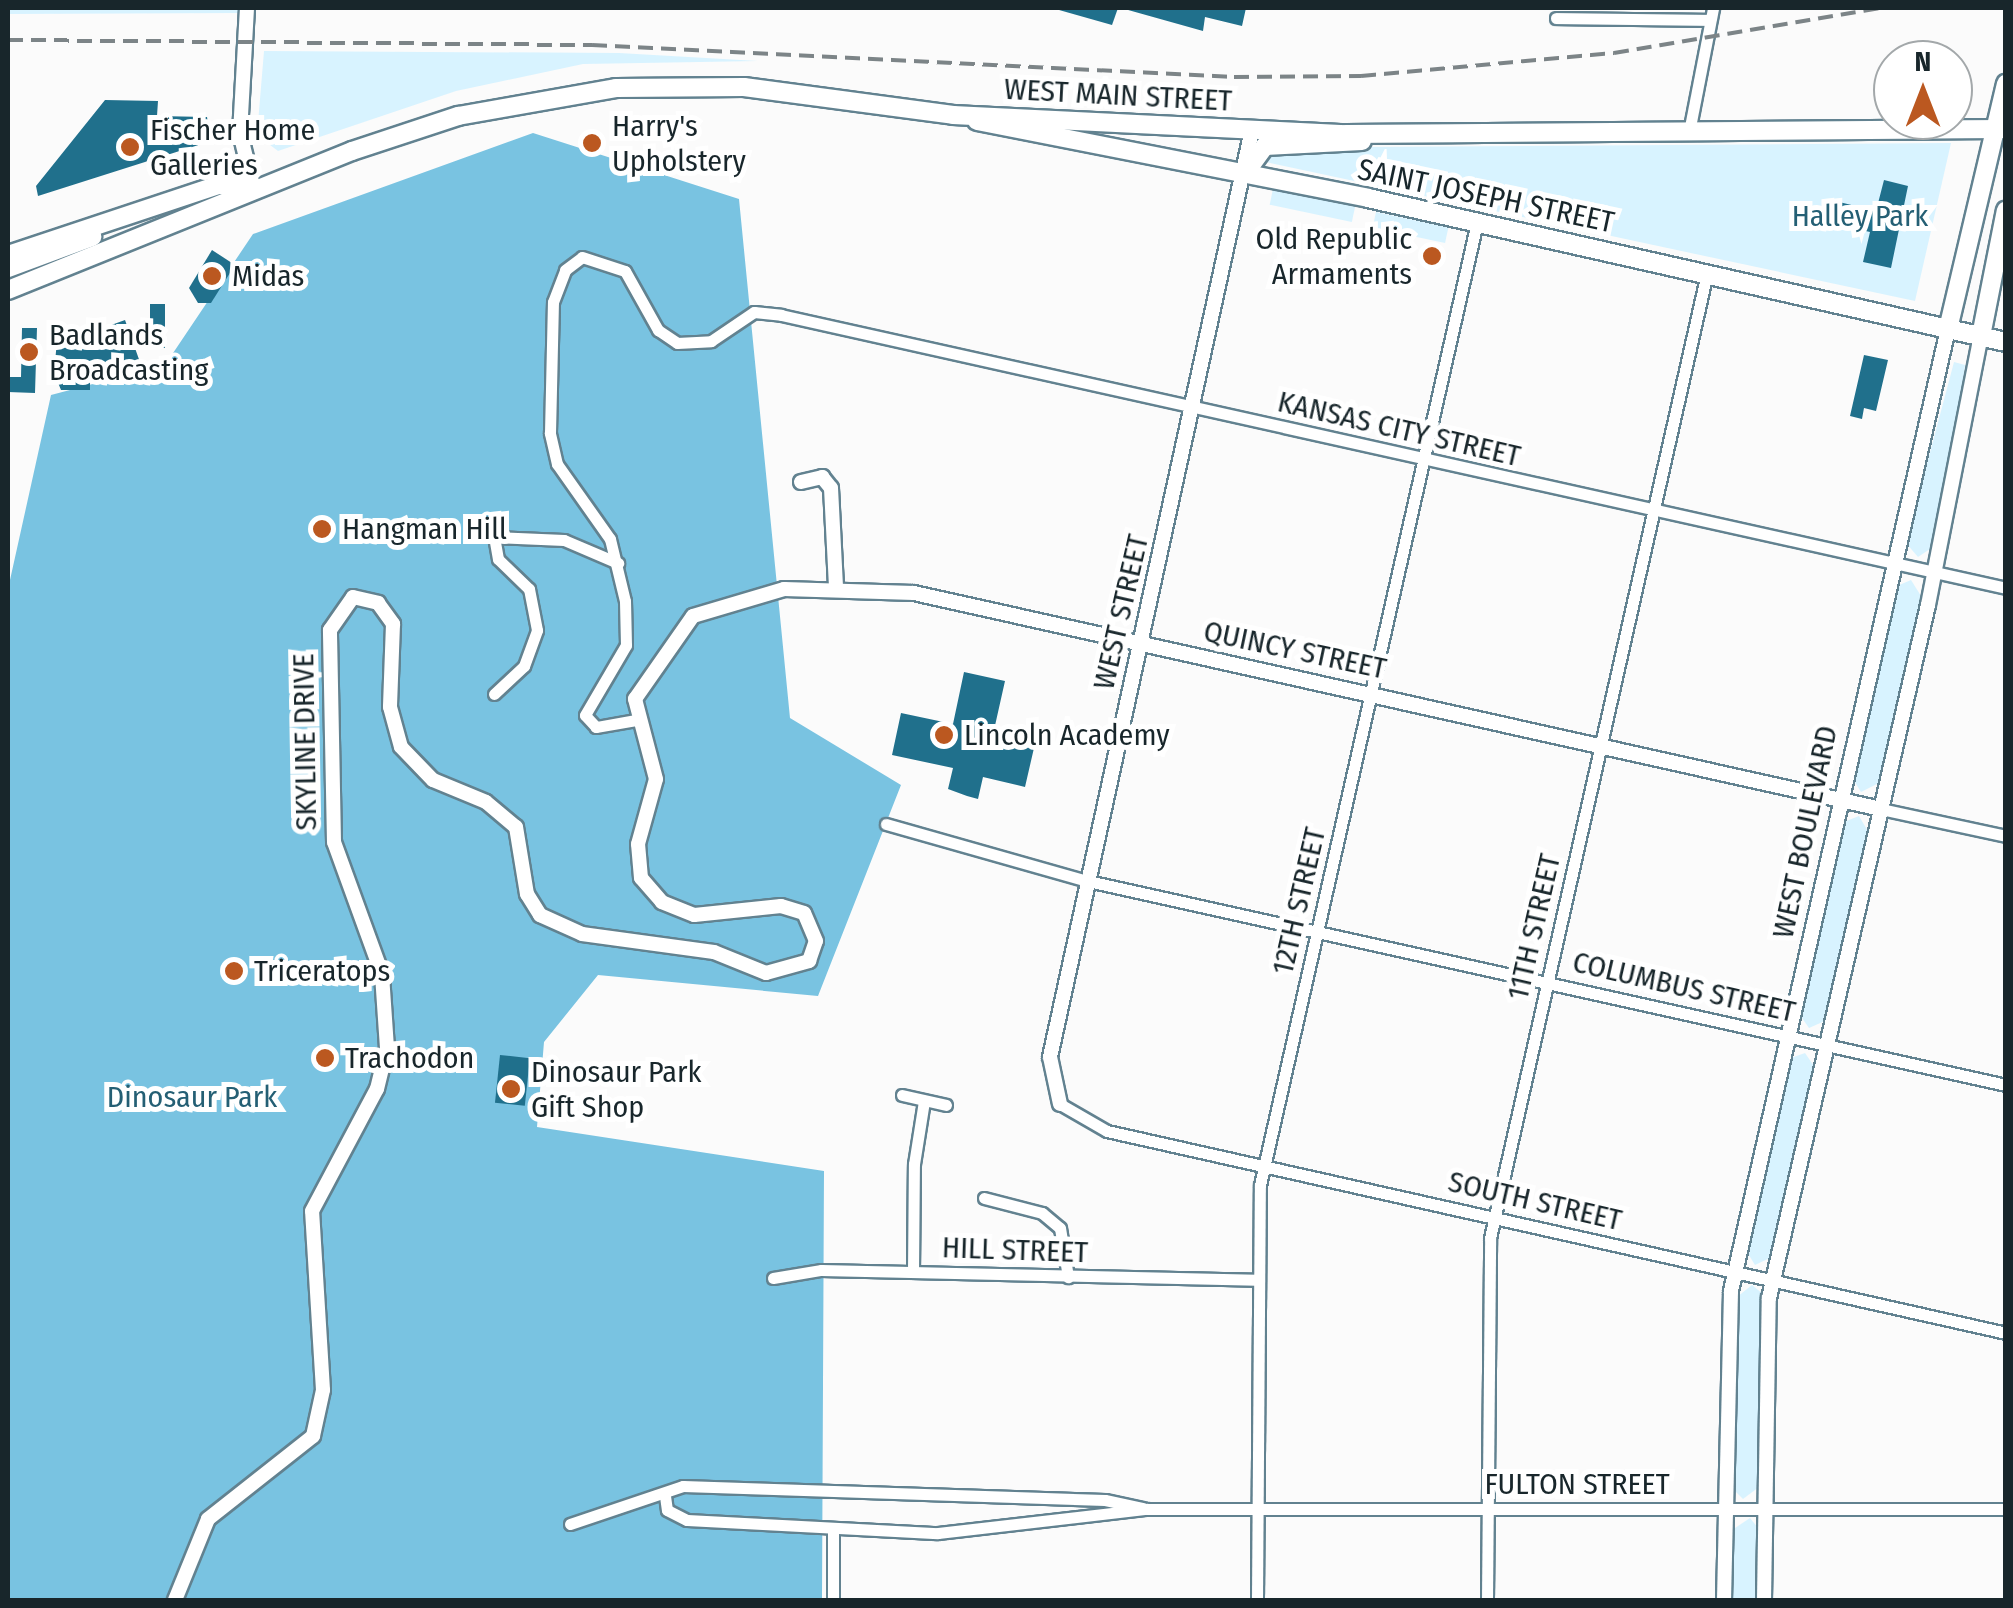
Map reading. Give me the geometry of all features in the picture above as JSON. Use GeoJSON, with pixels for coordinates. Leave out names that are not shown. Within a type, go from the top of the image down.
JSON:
{"type":"FeatureCollection","features":[{"type":"Feature","properties":{"kind":"main road","name":"WEST BOULEVARD"},"geometry":{"type":"LineString","coordinates":[[1948,329],[2001,130],[2006,84]]}},
{"type":"Feature","properties":{"kind":"main road","name":"WEST MAIN STREET"},"geometry":{"type":"LineString","coordinates":[[8,290],[225,207],[253,186],[458,116],[616,88],[744,86],[953,115],[1376,134],[2001,130]]}},
{"type":"Feature","properties":{"kind":"main road","name":"SAINT JOSEPH STREET"},"geometry":{"type":"LineString","coordinates":[[953,115],[1246,172],[2006,342]]}},
{"type":"Feature","properties":{"kind":"main road"},"geometry":{"type":"LineString","coordinates":[[1246,172],[1266,146],[1333,147],[1376,134]]}},
{"type":"Feature","properties":{"kind":"main road","name":"WEST MAIN STREET"},"geometry":{"type":"LineString","coordinates":[[8,255],[218,184],[253,186]]}},
{"type":"Feature","properties":{"kind":"main road"},"geometry":{"type":"LineString","coordinates":[[8,268],[107,231],[144,207]]}},
{"type":"Feature","properties":{"kind":"main road"},"geometry":{"type":"LineString","coordinates":[[1980,336],[2006,210]]}},
{"type":"Feature","properties":{"kind":"street"},"geometry":{"type":"LineString","coordinates":[[247,8],[240,132],[253,186]]}},
{"type":"Feature","properties":{"kind":"street"},"geometry":{"type":"LineString","coordinates":[[1556,18],[1712,14],[1689,132]]}},
{"type":"Feature","properties":{"kind":"street","name":"WEST STREET"},"geometry":{"type":"LineString","coordinates":[[1060,1104],[1050,1057],[1246,172],[1252,130]]}},
{"type":"Feature","properties":{"kind":"street","name":"12TH STREET"},"geometry":{"type":"LineString","coordinates":[[1258,1600],[1256,1280],[1264,1165],[1477,222]]}},
{"type":"Feature","properties":{"kind":"street","name":"KANSAS CITY STREET"},"geometry":{"type":"LineString","coordinates":[[618,563],[552,449],[550,320],[565,270],[582,257],[616,264],[658,330],[689,346],[711,342],[754,312],[782,315],[2006,588]]}},
{"type":"Feature","properties":{"kind":"street","name":"11TH STREET"},"geometry":{"type":"LineString","coordinates":[[1487,1600],[1494,1217],[1707,274]]}},
{"type":"Feature","properties":{"kind":"street","name":"WEST BOULEVARD"},"geometry":{"type":"LineString","coordinates":[[1724,1600],[1734,1273],[1891,563],[1948,329]]}},
{"type":"Feature","properties":{"kind":"street"},"geometry":{"type":"LineString","coordinates":[[1764,1600],[1772,1280],[1882,809],[1980,336]]}},
{"type":"Feature","properties":{"kind":"street"},"geometry":{"type":"LineString","coordinates":[[801,482],[822,476],[831,488],[836,586]]}},
{"type":"Feature","properties":{"kind":"street"},"geometry":{"type":"LineString","coordinates":[[494,694],[524,666],[537,630],[529,589],[498,560],[494,537],[564,540],[618,563],[626,645],[585,714],[596,727],[636,720]]}},
{"type":"Feature","properties":{"kind":"street","name":"QUINCY STREET"},"geometry":{"type":"LineString","coordinates":[[636,720],[640,682],[693,616],[753,594],[836,586],[914,593],[2006,836]]}},
{"type":"Feature","properties":{"kind":"street","name":"SKYLINE DRIVE"},"geometry":{"type":"LineString","coordinates":[[175,1600],[208,1520],[313,1436],[323,1390],[312,1211],[377,1089],[387,1048],[382,974],[334,842],[334,616],[358,597],[387,611],[395,634],[390,707],[400,747],[433,780],[486,802],[516,827],[527,894],[540,915],[582,934],[714,952],[766,973],[796,970],[816,941],[804,912],[781,906],[694,916],[649,892],[638,844],[656,779],[636,720]]}},
{"type":"Feature","properties":{"kind":"street","name":"COLUMBUS STREET"},"geometry":{"type":"LineString","coordinates":[[886,824],[1088,881],[2006,1086]]}},
{"type":"Feature","properties":{"kind":"street"},"geometry":{"type":"LineString","coordinates":[[902,1095],[946,1106]]}},
{"type":"Feature","properties":{"kind":"street"},"geometry":{"type":"LineString","coordinates":[[913,1271],[914,1164],[924,1100]]}},
{"type":"Feature","properties":{"kind":"street","name":"SOUTH STREET"},"geometry":{"type":"LineString","coordinates":[[1060,1104],[1106,1131],[2006,1333]]}},
{"type":"Feature","properties":{"kind":"street"},"geometry":{"type":"LineString","coordinates":[[984,1198],[1042,1214],[1060,1228],[1068,1277]]}},
{"type":"Feature","properties":{"kind":"street","name":"HILL STREET"},"geometry":{"type":"LineString","coordinates":[[773,1278],[913,1271],[1256,1280]]}},
{"type":"Feature","properties":{"kind":"street","name":"FULTON STREET"},"geometry":{"type":"LineString","coordinates":[[570,1524],[695,1486],[1105,1500],[1148,1509]]}},
{"type":"Feature","properties":{"kind":"street","name":"FULTON STREET"},"geometry":{"type":"LineString","coordinates":[[665,1496],[667,1510],[687,1520],[833,1530],[965,1532],[1148,1509],[2006,1509]]}},
{"type":"Feature","properties":{"kind":"street"},"geometry":{"type":"LineString","coordinates":[[833,1530],[833,1600]]}},
{"type":"Feature","properties":{"kind":"green space"},"geometry":{"type":"Polygon","coordinates":[[[8,8],[241,8],[241,13],[8,14],[8,8]]]}},
{"type":"Feature","properties":{"kind":"green space"},"geometry":{"type":"Polygon","coordinates":[[[264,51],[619,53],[758,61],[583,64],[456,91],[278,151],[257,135],[264,51]]]}},
{"type":"Feature","properties":{"kind":"green space","name":"Dinosaur Park"},"geometry":{"type":"Polygon","coordinates":[[[533,133],[739,199],[790,718],[901,785],[818,996],[598,975],[544,1042],[537,1127],[824,1171],[822,1600],[8,1600],[8,589],[51,395],[165,365],[253,234],[533,133]]]}},
{"type":"Feature","properties":{"kind":"green space","name":"Halley Park"},"geometry":{"type":"Polygon","coordinates":[[[1951,143],[1915,301],[1261,161],[1268,150],[1367,147],[1951,143]]]}},
{"type":"Feature","properties":{"kind":"green space"},"geometry":{"type":"Polygon","coordinates":[[[1273,189],[1355,206],[1352,222],[1270,205],[1273,189]]]}},
{"type":"Feature","properties":{"kind":"green space"},"geometry":{"type":"Polygon","coordinates":[[[1376,212],[1448,227],[1445,243],[1373,228],[1376,212]]]}},
{"type":"Feature","properties":{"kind":"green space"},"geometry":{"type":"Polygon","coordinates":[[[1954,362],[1965,365],[1956,443],[1933,547],[1918,557],[1906,543],[1954,362]]]}},
{"type":"Feature","properties":{"kind":"green space"},"geometry":{"type":"Polygon","coordinates":[[[1911,580],[1921,596],[1879,783],[1861,792],[1853,779],[1897,586],[1911,580]]]}},
{"type":"Feature","properties":{"kind":"green space"},"geometry":{"type":"Polygon","coordinates":[[[1859,816],[1869,833],[1827,1020],[1809,1028],[1800,1015],[1822,913],[1844,822],[1859,816]]]}},
{"type":"Feature","properties":{"kind":"green space"},"geometry":{"type":"Polygon","coordinates":[[[1805,1053],[1816,1069],[1774,1256],[1755,1265],[1747,1252],[1769,1150],[1791,1058],[1805,1053]]]}},
{"type":"Feature","properties":{"kind":"green space"},"geometry":{"type":"Polygon","coordinates":[[[1752,1285],[1763,1294],[1759,1487],[1743,1499],[1732,1488],[1737,1297],[1752,1285]]]}},
{"type":"Feature","properties":{"kind":"green space"},"geometry":{"type":"Polygon","coordinates":[[[1750,1518],[1759,1529],[1759,1600],[1732,1600],[1732,1530],[1750,1518]]]}},
{"type":"Feature","properties":{"kind":"building"},"geometry":{"type":"Polygon","coordinates":[[[1052,8],[1118,8],[1112,25],[1052,8]]]}},
{"type":"Feature","properties":{"kind":"building"},"geometry":{"type":"Polygon","coordinates":[[[1121,8],[1246,8],[1242,26],[1205,17],[1203,31],[1121,8]]]}},
{"type":"Feature","properties":{"kind":"building","name":"Fischer Home Galleries"},"geometry":{"type":"Polygon","coordinates":[[[105,100],[158,101],[157,116],[207,117],[211,141],[38,196],[36,186],[105,100]]]}},
{"type":"Feature","properties":{"kind":"building"},"geometry":{"type":"Polygon","coordinates":[[[1884,180],[1908,186],[1891,268],[1863,262],[1870,232],[1826,222],[1831,200],[1876,211],[1884,180]]]}},
{"type":"Feature","properties":{"kind":"building","name":"Midas"},"geometry":{"type":"Polygon","coordinates":[[[212,250],[235,265],[211,303],[198,303],[189,288],[212,250]]]}},
{"type":"Feature","properties":{"kind":"building"},"geometry":{"type":"Polygon","coordinates":[[[150,304],[165,304],[165,348],[150,348],[150,304]]]}},
{"type":"Feature","properties":{"kind":"building"},"geometry":{"type":"Polygon","coordinates":[[[125,320],[141,365],[90,382],[90,390],[61,390],[54,373],[58,330],[92,332],[125,320]]]}},
{"type":"Feature","properties":{"kind":"building","name":"Badlands Broadcasting"},"geometry":{"type":"Polygon","coordinates":[[[22,328],[37,328],[35,393],[8,392],[8,377],[21,377],[22,328]]]}},
{"type":"Feature","properties":{"kind":"building"},"geometry":{"type":"Polygon","coordinates":[[[1864,355],[1888,360],[1876,411],[1864,408],[1862,419],[1850,416],[1864,355]]]}},
{"type":"Feature","properties":{"kind":"building","name":"Lincoln Academy"},"geometry":{"type":"Polygon","coordinates":[[[964,672],[1005,681],[992,739],[1034,748],[1025,787],[983,777],[978,799],[948,789],[953,768],[892,755],[901,713],[953,724],[964,672]]]}},
{"type":"Feature","properties":{"kind":"building","name":"Dinosaur Park Gift Shop"},"geometry":{"type":"Polygon","coordinates":[[[500,1055],[530,1058],[525,1106],[495,1103],[500,1055]]]}},
{"type":"Feature","properties":{"kind":"railway"},"geometry":{"type":"LineString","coordinates":[[8,40],[592,45],[1234,77],[1361,76],[1614,53],[1880,8]]}},
{"type":"Feature","properties":{"kind":"place","name":"Harry's Upholstery"},"geometry":{"type":"Point","coordinates":[592,143]}},
{"type":"Feature","properties":{"kind":"place","name":"Fischer Home Galleries"},"geometry":{"type":"Point","coordinates":[130,147]}},
{"type":"Feature","properties":{"kind":"place","name":"Old Republic Armaments"},"geometry":{"type":"Point","coordinates":[1432,256]}},
{"type":"Feature","properties":{"kind":"place","name":"Midas"},"geometry":{"type":"Point","coordinates":[212,276]}},
{"type":"Feature","properties":{"kind":"place","name":"Badlands Broadcasting"},"geometry":{"type":"Point","coordinates":[29,352]}},
{"type":"Feature","properties":{"kind":"place","name":"Hangman Hill"},"geometry":{"type":"Point","coordinates":[322,529]}},
{"type":"Feature","properties":{"kind":"place","name":"Lincoln Academy"},"geometry":{"type":"Point","coordinates":[944,735]}},
{"type":"Feature","properties":{"kind":"place","name":"Triceratops"},"geometry":{"type":"Point","coordinates":[234,971]}},
{"type":"Feature","properties":{"kind":"place","name":"Trachodon"},"geometry":{"type":"Point","coordinates":[325,1058]}},
{"type":"Feature","properties":{"kind":"place","name":"Dinosaur Park Gift Shop"},"geometry":{"type":"Point","coordinates":[511,1089]}}]}
